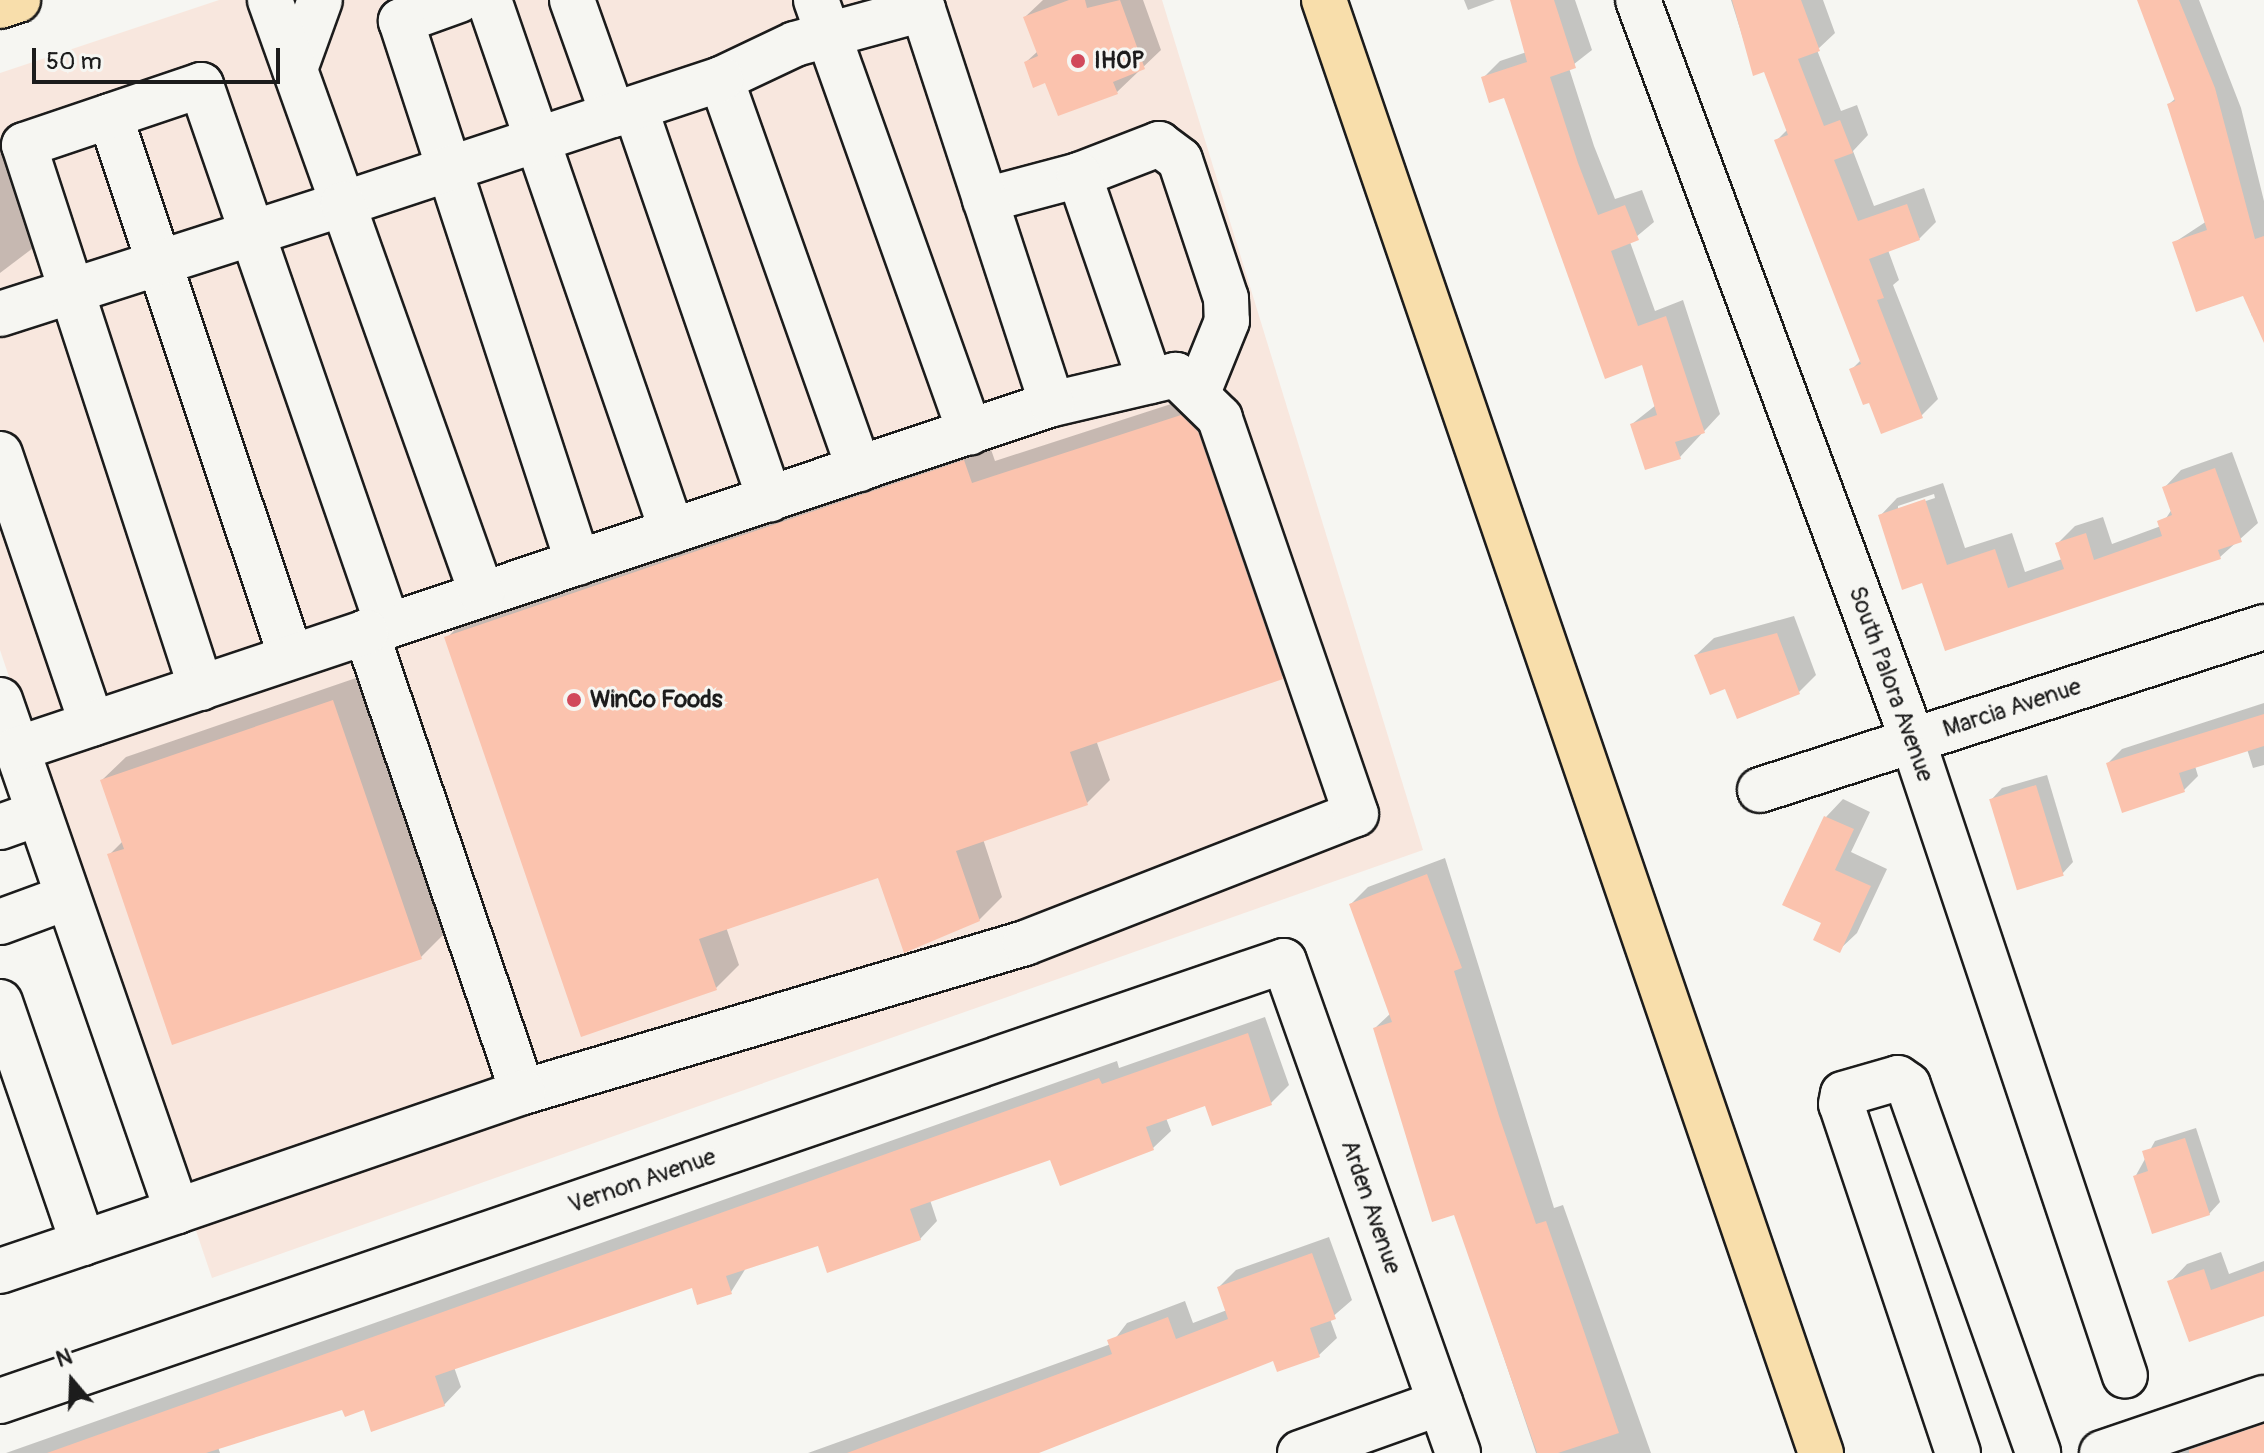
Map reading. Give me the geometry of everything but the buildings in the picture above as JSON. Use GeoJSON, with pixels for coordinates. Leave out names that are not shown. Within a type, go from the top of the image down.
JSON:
{"type":"FeatureCollection","features":[{"type":"Feature","properties":{"kind":"main road"},"geometry":{"type":"LineString","coordinates":[[0,6],[18,0]]}},
{"type":"Feature","properties":{"kind":"main road"},"geometry":{"type":"LineString","coordinates":[[1324,0],[1821,1453]]}},
{"type":"Feature","properties":{"kind":"street"},"geometry":{"type":"LineString","coordinates":[[270,0],[482,594]]}},
{"type":"Feature","properties":{"kind":"street"},"geometry":{"type":"LineString","coordinates":[[295,69],[320,0]]}},
{"type":"Feature","properties":{"kind":"street"},"geometry":{"type":"LineString","coordinates":[[459,0],[401,21],[578,563]]}},
{"type":"Feature","properties":{"kind":"street"},"geometry":{"type":"LineString","coordinates":[[489,0],[672,531]]}},
{"type":"Feature","properties":{"kind":"street"},"geometry":{"type":"LineString","coordinates":[[572,0],[624,111],[770,499]]}},
{"type":"Feature","properties":{"kind":"street","name":"South Palora Avenue"},"geometry":{"type":"LineString","coordinates":[[1638,0],[1913,741],[2125,1376]]}},
{"type":"Feature","properties":{"kind":"street"},"geometry":{"type":"LineString","coordinates":[[0,314],[721,79],[823,17],[927,3],[985,200],[1052,404]]}},
{"type":"Feature","properties":{"kind":"street"},"geometry":{"type":"LineString","coordinates":[[823,17],[970,432]]}},
{"type":"Feature","properties":{"kind":"street"},"geometry":{"type":"LineString","coordinates":[[721,79],[859,469]]}},
{"type":"Feature","properties":{"kind":"street"},"geometry":{"type":"LineString","coordinates":[[201,688],[24,145],[201,85],[523,1092]]}},
{"type":"Feature","properties":{"kind":"street"},"geometry":{"type":"LineString","coordinates":[[110,116],[291,657]]}},
{"type":"Feature","properties":{"kind":"street"},"geometry":{"type":"LineString","coordinates":[[985,200],[1079,175],[1159,144],[1180,160],[1226,298],[1227,321],[1197,395]]}},
{"type":"Feature","properties":{"kind":"street"},"geometry":{"type":"LineString","coordinates":[[1079,175],[1150,381]]}},
{"type":"Feature","properties":{"kind":"street"},"geometry":{"type":"LineString","coordinates":[[0,1271],[177,1211],[523,1092],[1025,943],[1356,814],[1220,418],[1176,375],[1052,404],[92,724],[6,720],[20,820],[68,897],[177,1211]]}},
{"type":"Feature","properties":{"kind":"street"},"geometry":{"type":"LineString","coordinates":[[0,454],[92,724]]}},
{"type":"Feature","properties":{"kind":"street","name":"Marcia Avenue"},"geometry":{"type":"LineString","coordinates":[[1760,790],[2264,627]]}},
{"type":"Feature","properties":{"kind":"street"},"geometry":{"type":"LineString","coordinates":[[0,922],[68,897]]}},
{"type":"Feature","properties":{"kind":"street","name":"Vernon Avenue"},"geometry":{"type":"LineString","coordinates":[[0,1401],[1284,961]]}},
{"type":"Feature","properties":{"kind":"street","name":"Arden Avenue"},"geometry":{"type":"LineString","coordinates":[[1284,961],[1458,1453]]}},
{"type":"Feature","properties":{"kind":"street"},"geometry":{"type":"LineString","coordinates":[[0,1002],[83,1243]]}},
{"type":"Feature","properties":{"kind":"street"},"geometry":{"type":"LineString","coordinates":[[1958,1453],[1841,1104],[1843,1094],[1898,1078],[1908,1085],[2038,1453]]}},
{"type":"Feature","properties":{"kind":"street"},"geometry":{"type":"LineString","coordinates":[[2102,1453],[2264,1398]]}},
{"type":"Feature","properties":{"kind":"street"},"geometry":{"type":"LineString","coordinates":[[1300,1453],[1440,1403]]}},
{"type":"Feature","properties":{"kind":"shaded area"},"geometry":{"type":"Polygon","coordinates":[[[219,0],[1162,0],[1423,850],[212,1278],[0,650],[0,73],[219,0]]]}},
{"type":"Feature","properties":{"kind":"place","name":"IHOP"},"geometry":{"type":"Point","coordinates":[1078,61]}},
{"type":"Feature","properties":{"kind":"place","name":"WinCo Foods"},"geometry":{"type":"Point","coordinates":[574,700]}}]}
